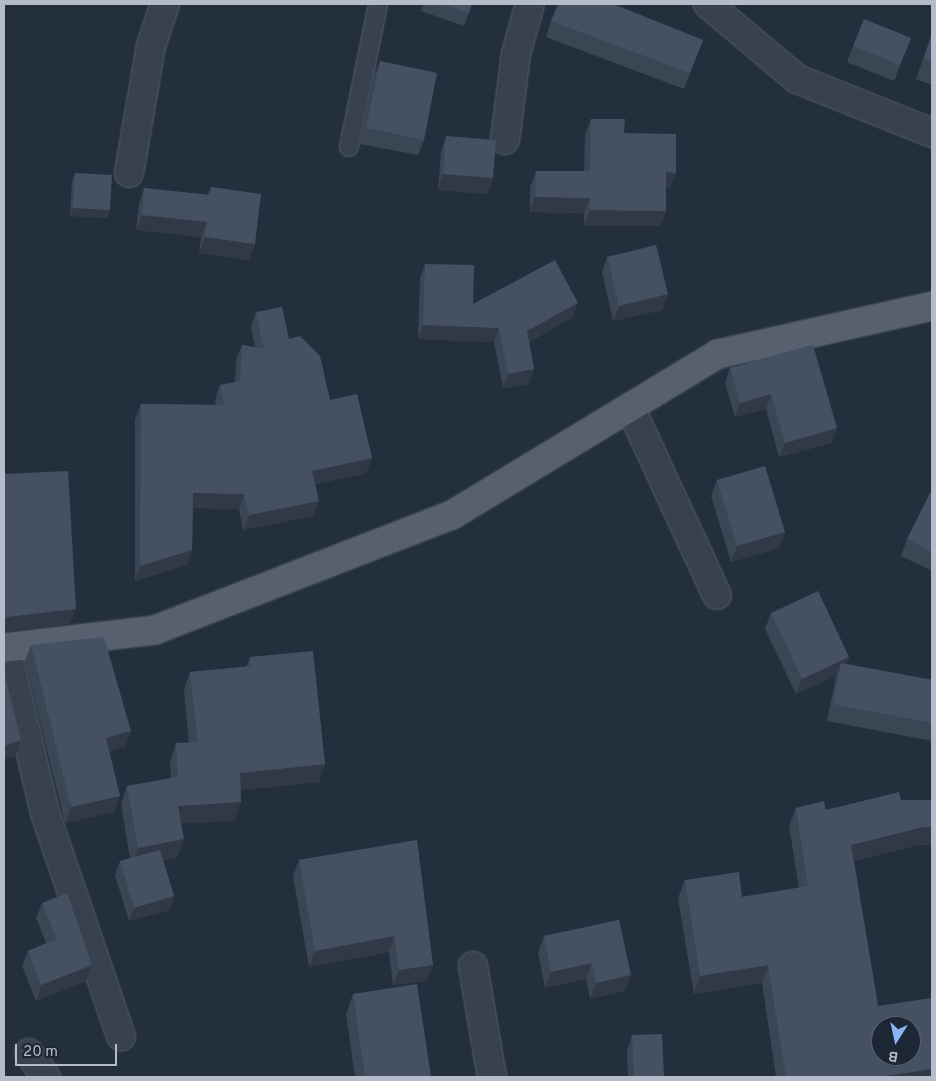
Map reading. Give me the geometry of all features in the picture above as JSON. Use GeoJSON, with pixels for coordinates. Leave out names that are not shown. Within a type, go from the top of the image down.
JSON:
{"type":"FeatureCollection","features":[{"type":"Feature","properties":{"kind":"main road"},"geometry":{"type":"LineString","coordinates":[[5,648],[164,626],[452,515],[718,354],[932,306]]}},
{"type":"Feature","properties":{"kind":"street"},"geometry":{"type":"LineString","coordinates":[[129,173],[151,46],[164,4]]}},
{"type":"Feature","properties":{"kind":"street"},"geometry":{"type":"LineString","coordinates":[[505,140],[516,54],[530,4]]}},
{"type":"Feature","properties":{"kind":"street"},"geometry":{"type":"LineString","coordinates":[[708,4],[797,79],[932,133]]}},
{"type":"Feature","properties":{"kind":"street"},"geometry":{"type":"LineString","coordinates":[[630,407],[717,595]]}},
{"type":"Feature","properties":{"kind":"street"},"geometry":{"type":"LineString","coordinates":[[5,648],[45,813],[121,1036]]}},
{"type":"Feature","properties":{"kind":"street"},"geometry":{"type":"LineString","coordinates":[[473,966],[492,1077]]}},
{"type":"Feature","properties":{"kind":"street"},"geometry":{"type":"LineString","coordinates":[[29,1053],[46,1077]]}},
{"type":"Feature","properties":{"kind":"lane"},"geometry":{"type":"LineString","coordinates":[[349,147],[378,4]]}},
{"type":"Feature","properties":{"kind":"building"},"geometry":{"type":"Polygon","coordinates":[[[441,4],[472,4],[469,13],[441,4]]]}},
{"type":"Feature","properties":{"kind":"building"},"geometry":{"type":"Polygon","coordinates":[[[558,4],[613,4],[703,40],[690,73],[551,21],[558,4]]]}},
{"type":"Feature","properties":{"kind":"building"},"geometry":{"type":"Polygon","coordinates":[[[864,19],[911,38],[900,65],[853,46],[864,19]]]}},
{"type":"Feature","properties":{"kind":"building"},"geometry":{"type":"Polygon","coordinates":[[[932,34],[932,61],[924,58],[932,34]]]}},
{"type":"Feature","properties":{"kind":"building"},"geometry":{"type":"Polygon","coordinates":[[[380,61],[437,73],[424,140],[366,128],[380,61]]]}},
{"type":"Feature","properties":{"kind":"building"},"geometry":{"type":"Polygon","coordinates":[[[591,119],[625,119],[624,133],[676,134],[676,173],[666,172],[666,211],[590,210],[590,198],[535,197],[536,171],[590,171],[591,119]]]}},
{"type":"Feature","properties":{"kind":"building"},"geometry":{"type":"Polygon","coordinates":[[[446,136],[496,140],[493,178],[443,174],[446,136]]]}},
{"type":"Feature","properties":{"kind":"building"},"geometry":{"type":"Polygon","coordinates":[[[75,173],[112,175],[110,210],[73,208],[75,173]]]}},
{"type":"Feature","properties":{"kind":"building"},"geometry":{"type":"Polygon","coordinates":[[[211,187],[261,194],[255,244],[205,237],[207,222],[142,215],[144,188],[210,195],[211,187]]]}},
{"type":"Feature","properties":{"kind":"building"},"geometry":{"type":"Polygon","coordinates":[[[656,245],[668,294],[619,306],[607,257],[656,245]]]}},
{"type":"Feature","properties":{"kind":"building"},"geometry":{"type":"Polygon","coordinates":[[[555,260],[578,303],[527,331],[534,369],[508,374],[499,328],[423,325],[425,264],[474,265],[473,304],[555,260]]]}},
{"type":"Feature","properties":{"kind":"building"},"geometry":{"type":"Polygon","coordinates":[[[282,307],[289,339],[300,336],[320,356],[330,400],[357,394],[372,458],[312,471],[319,501],[249,515],[244,494],[193,493],[192,550],[140,566],[141,404],[224,405],[220,385],[240,381],[242,345],[264,349],[256,312],[282,307]]]}},
{"type":"Feature","properties":{"kind":"building"},"geometry":{"type":"Polygon","coordinates":[[[813,345],[837,428],[785,443],[771,394],[740,403],[730,368],[813,345]]]}},
{"type":"Feature","properties":{"kind":"building"},"geometry":{"type":"Polygon","coordinates":[[[765,466],[785,532],[737,546],[717,480],[765,466]]]}},
{"type":"Feature","properties":{"kind":"building"},"geometry":{"type":"Polygon","coordinates":[[[68,471],[76,609],[8,617],[4,620],[4,474],[68,471]]]}},
{"type":"Feature","properties":{"kind":"building"},"geometry":{"type":"Polygon","coordinates":[[[930,493],[932,494],[932,552],[907,539],[930,493]]]}},
{"type":"Feature","properties":{"kind":"building"},"geometry":{"type":"Polygon","coordinates":[[[818,591],[849,657],[802,679],[771,613],[818,591]]]}},
{"type":"Feature","properties":{"kind":"building"},"geometry":{"type":"Polygon","coordinates":[[[104,637],[131,731],[106,738],[120,796],[71,807],[31,645],[104,637]]]}},
{"type":"Feature","properties":{"kind":"building"},"geometry":{"type":"Polygon","coordinates":[[[313,651],[325,764],[240,773],[241,802],[178,806],[184,839],[138,848],[127,786],[178,777],[176,743],[198,742],[190,672],[251,666],[250,657],[313,651]]]}},
{"type":"Feature","properties":{"kind":"building"},"geometry":{"type":"Polygon","coordinates":[[[841,663],[932,680],[932,723],[833,704],[841,663]]]}},
{"type":"Feature","properties":{"kind":"building"},"geometry":{"type":"Polygon","coordinates":[[[4,672],[21,740],[4,746],[4,672]]]}},
{"type":"Feature","properties":{"kind":"building"},"geometry":{"type":"Polygon","coordinates":[[[899,792],[901,800],[932,800],[932,827],[923,827],[851,845],[878,1006],[932,998],[932,1069],[878,1077],[786,1077],[768,965],[700,976],[685,880],[739,872],[742,897],[808,886],[796,808],[824,801],[826,810],[899,792]]]}},
{"type":"Feature","properties":{"kind":"building"},"geometry":{"type":"Polygon","coordinates":[[[417,840],[433,965],[399,970],[394,936],[315,951],[299,860],[417,840]]]}},
{"type":"Feature","properties":{"kind":"building"},"geometry":{"type":"Polygon","coordinates":[[[160,850],[174,896],[134,908],[120,861],[160,850]]]}},
{"type":"Feature","properties":{"kind":"building"},"geometry":{"type":"Polygon","coordinates":[[[67,893],[92,965],[41,985],[28,951],[57,939],[42,903],[67,893]]]}},
{"type":"Feature","properties":{"kind":"building"},"geometry":{"type":"Polygon","coordinates":[[[619,920],[631,975],[596,983],[592,963],[551,972],[544,936],[619,920]]]}},
{"type":"Feature","properties":{"kind":"building"},"geometry":{"type":"Polygon","coordinates":[[[417,984],[431,1077],[365,1077],[353,994],[417,984]]]}},
{"type":"Feature","properties":{"kind":"building"},"geometry":{"type":"Polygon","coordinates":[[[662,1034],[664,1077],[634,1077],[632,1035],[662,1034]]]}}]}
